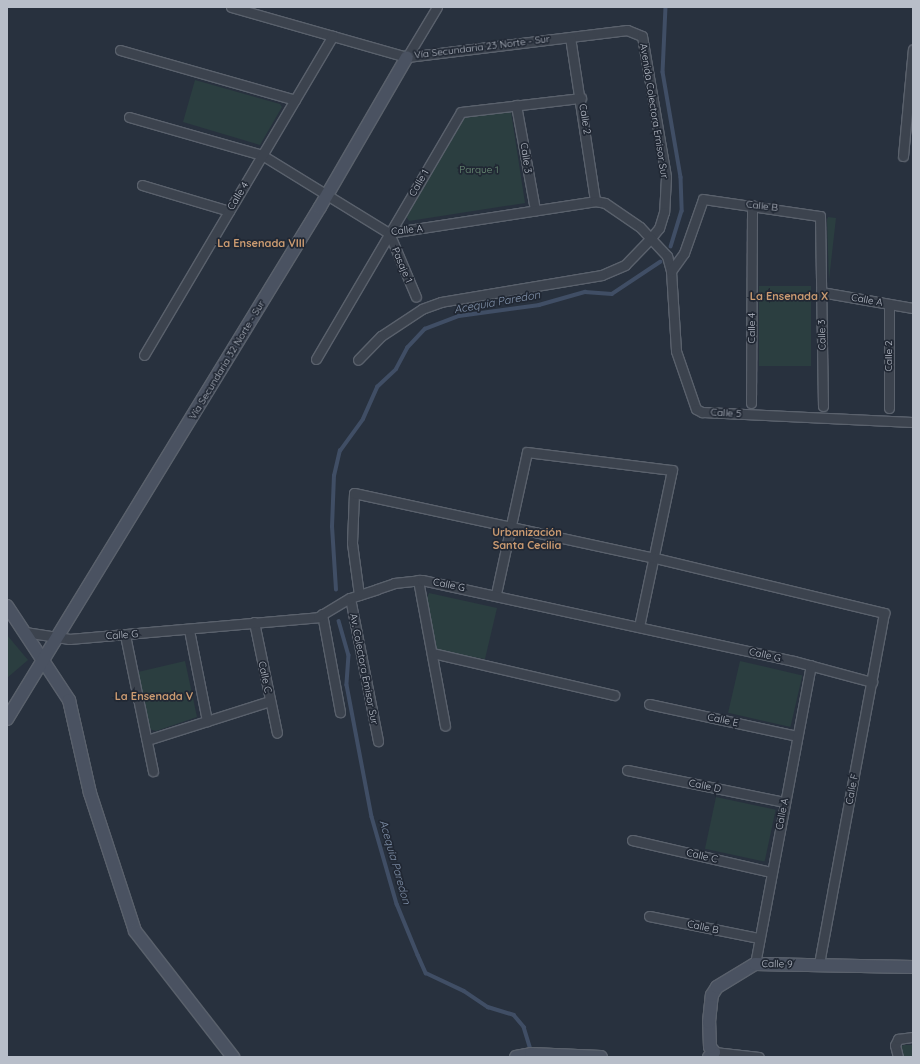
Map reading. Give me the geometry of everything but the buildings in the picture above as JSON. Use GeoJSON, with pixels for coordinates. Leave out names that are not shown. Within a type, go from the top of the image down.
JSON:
{"type":"FeatureCollection","features":[{"type":"Feature","properties":{"kind":"street","name":"Vía Secundaria 23 Norte - Sur"},"geometry":{"type":"LineString","coordinates":[[231,7],[407,57],[627,30],[642,36]]}},
{"type":"Feature","properties":{"kind":"street"},"geometry":{"type":"LineString","coordinates":[[407,57],[437,7]]}},
{"type":"Feature","properties":{"kind":"street","name":"Calle 4"},"geometry":{"type":"LineString","coordinates":[[144,355],[333,36]]}},
{"type":"Feature","properties":{"kind":"street","name":"Calle 2"},"geometry":{"type":"LineString","coordinates":[[570,36],[581,98],[596,201]]}},
{"type":"Feature","properties":{"kind":"street","name":"Avenida Colectora Emisor Sur"},"geometry":{"type":"LineString","coordinates":[[358,360],[381,336],[422,309],[441,302],[602,275],[625,265],[651,238],[659,228],[666,201],[666,177],[642,36]]}},
{"type":"Feature","properties":{"kind":"street"},"geometry":{"type":"LineString","coordinates":[[903,156],[912,77],[913,49]]}},
{"type":"Feature","properties":{"kind":"street"},"geometry":{"type":"LineString","coordinates":[[120,50],[295,100]]}},
{"type":"Feature","properties":{"kind":"street","name":"Vía Secundaria 32 Norte - Sur"},"geometry":{"type":"LineString","coordinates":[[7,719],[10,706],[44,661],[327,194],[407,57]]}},
{"type":"Feature","properties":{"kind":"street","name":"Calle 1"},"geometry":{"type":"LineString","coordinates":[[316,359],[461,112],[581,98]]}},
{"type":"Feature","properties":{"kind":"street","name":"Calle 3"},"geometry":{"type":"LineString","coordinates":[[516,105],[534,210]]}},
{"type":"Feature","properties":{"kind":"street","name":"Calle A"},"geometry":{"type":"LineString","coordinates":[[129,117],[262,155],[389,233],[596,201]]}},
{"type":"Feature","properties":{"kind":"street"},"geometry":{"type":"LineString","coordinates":[[142,185],[229,211]]}},
{"type":"Feature","properties":{"kind":"street","name":"Calle B"},"geometry":{"type":"LineString","coordinates":[[671,271],[684,253],[703,199],[820,216]]}},
{"type":"Feature","properties":{"kind":"street"},"geometry":{"type":"LineString","coordinates":[[596,201],[605,203],[651,238]]}},
{"type":"Feature","properties":{"kind":"street","name":"Calle 4"},"geometry":{"type":"LineString","coordinates":[[751,403],[752,205]]}},
{"type":"Feature","properties":{"kind":"street","name":"Calle 3"},"geometry":{"type":"LineString","coordinates":[[820,216],[823,406]]}},
{"type":"Feature","properties":{"kind":"street","name":"Pasaje 1"},"geometry":{"type":"LineString","coordinates":[[389,233],[416,296]]}},
{"type":"Feature","properties":{"kind":"street","name":"Calle 5"},"geometry":{"type":"LineString","coordinates":[[651,238],[667,256],[671,271],[676,351],[696,409],[702,412],[913,422]]}},
{"type":"Feature","properties":{"kind":"street","name":"Calle A"},"geometry":{"type":"LineString","coordinates":[[821,292],[913,308]]}},
{"type":"Feature","properties":{"kind":"street","name":"Calle 2"},"geometry":{"type":"LineString","coordinates":[[889,304],[889,408]]}},
{"type":"Feature","properties":{"kind":"street"},"geometry":{"type":"LineString","coordinates":[[496,594],[527,452],[672,470],[655,558],[639,627]]}},
{"type":"Feature","properties":{"kind":"street","name":"Av. Colectora Emisor Sur"},"geometry":{"type":"LineString","coordinates":[[378,740],[355,597],[352,543],[354,493],[510,528]]}},
{"type":"Feature","properties":{"kind":"street"},"geometry":{"type":"LineString","coordinates":[[510,528],[655,558]]}},
{"type":"Feature","properties":{"kind":"street","name":"Calle F"},"geometry":{"type":"LineString","coordinates":[[655,558],[884,613],[819,964]]}},
{"type":"Feature","properties":{"kind":"street"},"geometry":{"type":"LineString","coordinates":[[418,580],[445,726]]}},
{"type":"Feature","properties":{"kind":"street","name":"Calle G"},"geometry":{"type":"LineString","coordinates":[[25,632],[58,637],[125,635],[189,630],[322,614],[355,597],[394,583],[418,580],[496,594],[810,666],[872,682]]}},
{"type":"Feature","properties":{"kind":"street"},"geometry":{"type":"LineString","coordinates":[[8,608],[69,700],[90,792],[135,931],[233,1057]]}},
{"type":"Feature","properties":{"kind":"street"},"geometry":{"type":"LineString","coordinates":[[322,614],[340,712]]}},
{"type":"Feature","properties":{"kind":"street","name":"Calle C"},"geometry":{"type":"LineString","coordinates":[[254,622],[277,733]]}},
{"type":"Feature","properties":{"kind":"street"},"geometry":{"type":"LineString","coordinates":[[189,630],[207,721]]}},
{"type":"Feature","properties":{"kind":"street"},"geometry":{"type":"LineString","coordinates":[[125,635],[153,771]]}},
{"type":"Feature","properties":{"kind":"street"},"geometry":{"type":"LineString","coordinates":[[432,653],[614,695]]}},
{"type":"Feature","properties":{"kind":"street","name":"Calle A"},"geometry":{"type":"LineString","coordinates":[[755,964],[758,938],[810,666]]}},
{"type":"Feature","properties":{"kind":"street"},"geometry":{"type":"LineString","coordinates":[[147,740],[270,700]]}},
{"type":"Feature","properties":{"kind":"street","name":"Calle E"},"geometry":{"type":"LineString","coordinates":[[649,704],[797,736]]}},
{"type":"Feature","properties":{"kind":"street","name":"Calle D"},"geometry":{"type":"LineString","coordinates":[[626,770],[784,802]]}},
{"type":"Feature","properties":{"kind":"street","name":"Calle C"},"geometry":{"type":"LineString","coordinates":[[632,840],[771,872]]}},
{"type":"Feature","properties":{"kind":"street","name":"Calle B"},"geometry":{"type":"LineString","coordinates":[[649,916],[758,938]]}},
{"type":"Feature","properties":{"kind":"street","name":"Calle 9"},"geometry":{"type":"LineString","coordinates":[[711,1055],[709,1022],[712,995],[717,987],[755,964],[819,964],[913,967]]}},
{"type":"Feature","properties":{"kind":"street"},"geometry":{"type":"LineString","coordinates":[[898,1057],[895,1045],[898,1039],[913,1037]]}},
{"type":"Feature","properties":{"kind":"street"},"geometry":{"type":"LineString","coordinates":[[516,1057],[531,1054],[601,1057]]}},
{"type":"Feature","properties":{"kind":"street"},"geometry":{"type":"LineString","coordinates":[[711,1055],[759,1057]]}},
{"type":"Feature","properties":{"kind":"green space"},"geometry":{"type":"Polygon","coordinates":[[[195,80],[280,104],[282,107],[260,145],[183,122],[195,80]]]}},
{"type":"Feature","properties":{"kind":"green space","name":"Parque 1"},"geometry":{"type":"Polygon","coordinates":[[[511,112],[525,203],[409,221],[406,216],[464,117],[511,112]]]}},
{"type":"Feature","properties":{"kind":"green space"},"geometry":{"type":"Polygon","coordinates":[[[828,217],[836,218],[829,280],[827,220],[828,217]]]}},
{"type":"Feature","properties":{"kind":"green space"},"geometry":{"type":"Polygon","coordinates":[[[759,286],[811,286],[811,366],[759,366],[759,286]]]}},
{"type":"Feature","properties":{"kind":"green space"},"geometry":{"type":"Polygon","coordinates":[[[429,593],[497,608],[485,659],[437,651],[427,598],[429,593]]]}},
{"type":"Feature","properties":{"kind":"green space"},"geometry":{"type":"Polygon","coordinates":[[[7,635],[28,660],[7,678],[7,635]]]}},
{"type":"Feature","properties":{"kind":"green space"},"geometry":{"type":"Polygon","coordinates":[[[185,661],[197,717],[156,731],[149,729],[138,672],[185,661]]]}},
{"type":"Feature","properties":{"kind":"green space"},"geometry":{"type":"Polygon","coordinates":[[[740,661],[802,675],[790,727],[728,713],[740,661]]]}},
{"type":"Feature","properties":{"kind":"green space"},"geometry":{"type":"Polygon","coordinates":[[[716,797],[776,810],[765,862],[705,849],[716,797]]]}},
{"type":"Feature","properties":{"kind":"green space"},"geometry":{"type":"Polygon","coordinates":[[[904,1045],[913,1045],[913,1057],[901,1057],[900,1047],[904,1045]]]}},
{"type":"Feature","properties":{"kind":"waterway","name":"Acequia Paredon"},"geometry":{"type":"LineString","coordinates":[[666,7],[663,72],[681,177],[682,211],[671,246]]}},
{"type":"Feature","properties":{"kind":"waterway","name":"Acequia Paredon"},"geometry":{"type":"LineString","coordinates":[[336,590],[332,527],[334,476],[340,451],[363,419],[377,387],[396,369],[407,348],[425,329],[459,316],[539,305],[585,292],[612,294],[660,262]]}},
{"type":"Feature","properties":{"kind":"waterway","name":"Acequia Paredon"},"geometry":{"type":"LineString","coordinates":[[339,621],[349,655],[347,685],[372,817],[397,904],[426,973],[464,991],[488,1007],[514,1015],[524,1027],[530,1047]]}},
{"type":"Feature","properties":{"kind":"district","name":"La Ensenada VIII"},"geometry":{"type":"Point","coordinates":[261,243]}},
{"type":"Feature","properties":{"kind":"district","name":"La Ensenada X"},"geometry":{"type":"Point","coordinates":[789,296]}},
{"type":"Feature","properties":{"kind":"district","name":"Urbanización Santa Cecilia"},"geometry":{"type":"Point","coordinates":[527,539]}},
{"type":"Feature","properties":{"kind":"district","name":"La Ensenada V"},"geometry":{"type":"Point","coordinates":[154,696]}}]}
